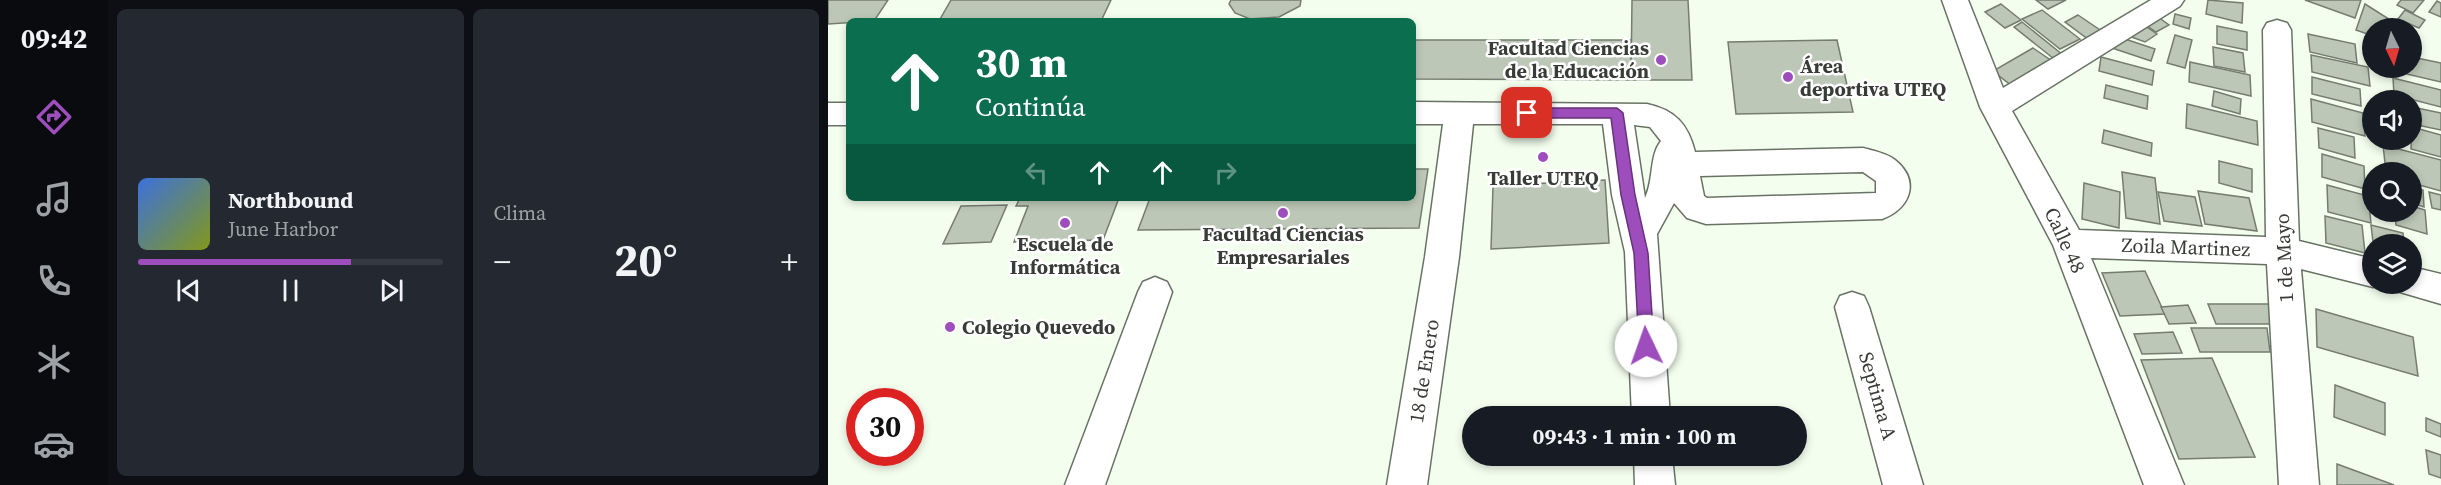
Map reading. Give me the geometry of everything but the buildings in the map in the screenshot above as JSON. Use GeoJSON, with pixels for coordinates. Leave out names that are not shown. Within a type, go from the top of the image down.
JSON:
{"type":"FeatureCollection","features":[{"type":"Feature","properties":{"kind":"street"},"geometry":{"type":"LineString","coordinates":[[1995,107],[2171,0]]}},
{"type":"Feature","properties":{"kind":"street","name":"Calle 48"},"geometry":{"type":"LineString","coordinates":[[1959,1],[1995,107],[2069,243],[2164,485]]}},
{"type":"Feature","properties":{"kind":"street","name":"1 de Mayo"},"geometry":{"type":"LineString","coordinates":[[2277,30],[2283,251],[2299,485]]}},
{"type":"Feature","properties":{"kind":"street"},"geometry":{"type":"LineString","coordinates":[[1416,113],[1617,113],[1651,116],[1665,122],[1674,132],[1689,202],[1698,209],[1706,211],[1882,206],[1893,198],[1894,181],[1889,173],[1882,166],[1863,160],[1681,164]]}},
{"type":"Feature","properties":{"kind":"street","name":"18 de Enero"},"geometry":{"type":"LineString","coordinates":[[1407,485],[1442,257],[1459,113]]}},
{"type":"Feature","properties":{"kind":"street"},"geometry":{"type":"LineString","coordinates":[[1617,113],[1628,195],[1641,253]]}},
{"type":"Feature","properties":{"kind":"street"},"geometry":{"type":"LineString","coordinates":[[828,114],[846,114]]}},
{"type":"Feature","properties":{"kind":"street"},"geometry":{"type":"LineString","coordinates":[[1650,406],[1641,234],[1665,190],[1674,132]]}},
{"type":"Feature","properties":{"kind":"street","name":"Zoila Martinez"},"geometry":{"type":"LineString","coordinates":[[2069,243],[2283,251],[2362,270]]}},
{"type":"Feature","properties":{"kind":"street"},"geometry":{"type":"LineString","coordinates":[[2422,284],[2441,289]]}},
{"type":"Feature","properties":{"kind":"street"},"geometry":{"type":"LineString","coordinates":[[1085,485],[1155,292]]}},
{"type":"Feature","properties":{"kind":"street","name":"Septima A"},"geometry":{"type":"LineString","coordinates":[[1852,307],[1903,485]]}},
{"type":"Feature","properties":{"kind":"street"},"geometry":{"type":"LineString","coordinates":[[1654,466],[1655,485]]}},
{"type":"Feature","properties":{"kind":"place","name":"Facultad Ciencias de la Educación"},"geometry":{"type":"Point","coordinates":[1661,60]}},
{"type":"Feature","properties":{"kind":"place","name":"Área deportiva UTEQ"},"geometry":{"type":"Point","coordinates":[1788,77]}},
{"type":"Feature","properties":{"kind":"place","name":"Taller UTEQ"},"geometry":{"type":"Point","coordinates":[1543,157]}},
{"type":"Feature","properties":{"kind":"place","name":"Facultad Ciencias Empresariales"},"geometry":{"type":"Point","coordinates":[1283,213]}},
{"type":"Feature","properties":{"kind":"place","name":"Escuela de Informática"},"geometry":{"type":"Point","coordinates":[1065,223]}},
{"type":"Feature","properties":{"kind":"place","name":"Colegio Quevedo"},"geometry":{"type":"Point","coordinates":[950,327]}},
{"type":"Feature","properties":{"kind":"route"},"geometry":{"type":"LineString","coordinates":[[1527,113],[1617,113],[1628,195],[1641,253],[1646,346]]}}]}
